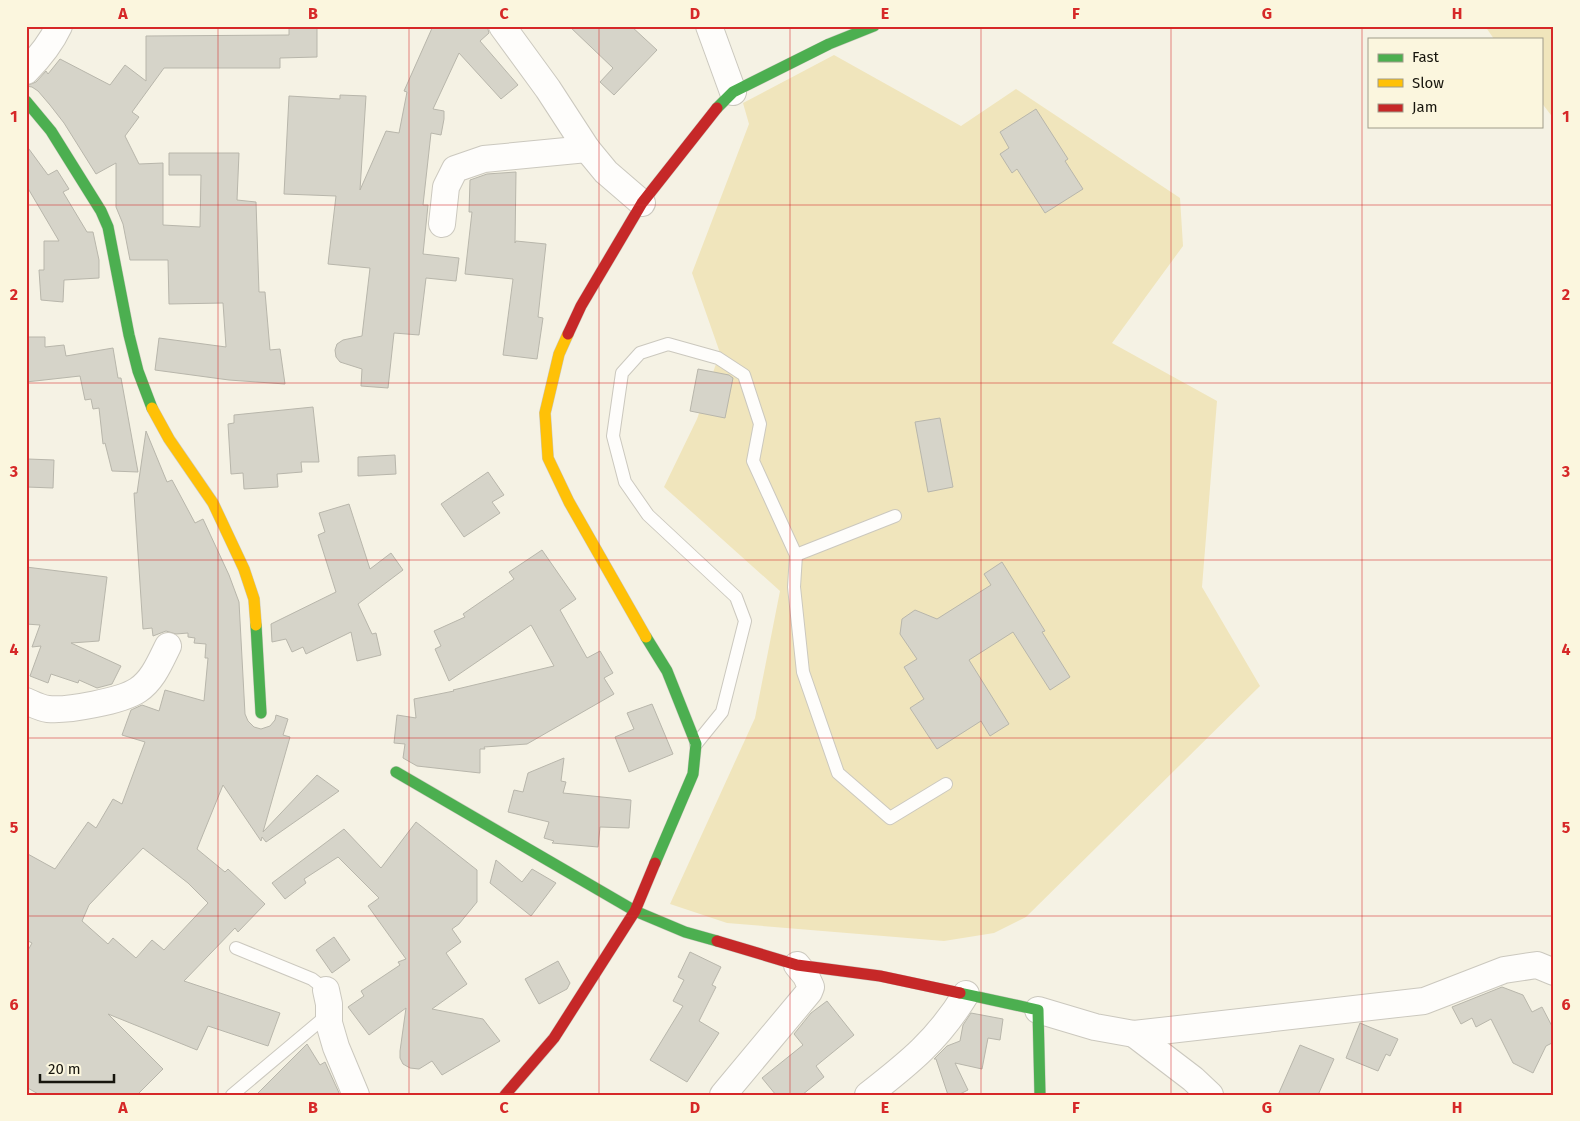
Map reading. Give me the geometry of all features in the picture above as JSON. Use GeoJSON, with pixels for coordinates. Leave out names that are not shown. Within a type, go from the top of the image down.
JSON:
{"type":"FeatureCollection","features":[{"type":"Feature","properties":{"kind":"street"},"geometry":{"type":"LineString","coordinates":[[26,71],[54,36],[59,26]]}},
{"type":"Feature","properties":{"kind":"street"},"geometry":{"type":"LineString","coordinates":[[502,26],[548,89],[587,148],[606,172],[642,203]]}},
{"type":"Feature","properties":{"kind":"street"},"geometry":{"type":"LineString","coordinates":[[708,26],[732,92]]}},
{"type":"Feature","properties":{"kind":"street"},"geometry":{"type":"LineString","coordinates":[[505,1095],[554,1038],[635,911],[693,774],[696,744],[666,671],[568,502],[548,458],[545,413],[559,354],[581,306],[642,203],[691,138],[732,92],[829,44],[874,26]]}},
{"type":"Feature","properties":{"kind":"street"},"geometry":{"type":"LineString","coordinates":[[26,101],[51,130],[101,211],[108,227],[138,371],[153,411],[213,503],[244,569],[254,599],[261,713]]}},
{"type":"Feature","properties":{"kind":"street"},"geometry":{"type":"LineString","coordinates":[[442,224],[446,187],[455,169],[484,159],[587,148]]}},
{"type":"Feature","properties":{"kind":"street"},"geometry":{"type":"LineString","coordinates":[[26,701],[45,709],[68,710],[124,696],[138,690],[153,674],[168,646]]}},
{"type":"Feature","properties":{"kind":"street"},"geometry":{"type":"LineString","coordinates":[[396,772],[635,911],[685,932],[797,965],[880,976],[1038,1010],[1095,1027],[1134,1034],[1424,1001],[1504,970],[1538,965],[1554,972]]}},
{"type":"Feature","properties":{"kind":"street"},"geometry":{"type":"LineString","coordinates":[[723,1095],[809,992],[810,982],[797,965]]}},
{"type":"Feature","properties":{"kind":"street"},"geometry":{"type":"LineString","coordinates":[[326,990],[329,1004],[329,1024],[336,1047],[356,1095]]}},
{"type":"Feature","properties":{"kind":"street"},"geometry":{"type":"LineString","coordinates":[[868,1095],[897,1072],[935,1037],[954,1014],[966,994]]}},
{"type":"Feature","properties":{"kind":"street"},"geometry":{"type":"LineString","coordinates":[[1038,1010],[1040,1095]]}},
{"type":"Feature","properties":{"kind":"street"},"geometry":{"type":"LineString","coordinates":[[1134,1034],[1193,1079],[1210,1095]]}},
{"type":"Feature","properties":{"kind":"lane"},"geometry":{"type":"LineString","coordinates":[[696,744],[722,712],[745,621],[736,597],[648,515],[625,482],[613,436],[622,373],[640,353],[668,344],[718,358],[744,375],[760,424],[753,461],[796,555],[794,587],[803,672],[838,773],[890,818],[946,784]]}},
{"type":"Feature","properties":{"kind":"lane"},"geometry":{"type":"LineString","coordinates":[[796,555],[895,516]]}},
{"type":"Feature","properties":{"kind":"lane"},"geometry":{"type":"LineString","coordinates":[[236,948],[312,979],[326,990]]}},
{"type":"Feature","properties":{"kind":"lane"},"geometry":{"type":"LineString","coordinates":[[232,1095],[318,1022],[328,1016]]}},
{"type":"Feature","properties":{"kind":"shaded area"},"geometry":{"type":"Polygon","coordinates":[[[1485,26],[1554,26],[1554,119],[1542,103],[1542,38],[1493,38],[1485,26]]]}},
{"type":"Feature","properties":{"kind":"shaded area"},"geometry":{"type":"Polygon","coordinates":[[[834,55],[961,126],[1016,89],[1180,198],[1183,246],[1112,343],[1217,401],[1202,587],[1260,686],[1026,917],[994,933],[944,941],[727,923],[670,904],[755,718],[780,591],[664,487],[697,419],[718,358],[719,350],[692,273],[749,124],[743,103],[834,55]]]}},
{"type":"Feature","properties":{"kind":"building"},"geometry":{"type":"Polygon","coordinates":[[[289,26],[317,26],[317,57],[280,58],[280,68],[164,68],[132,112],[139,117],[125,136],[139,164],[163,163],[163,225],[200,227],[201,175],[169,175],[169,153],[239,153],[237,200],[256,202],[259,292],[265,292],[270,350],[280,349],[285,384],[229,380],[155,370],[159,338],[226,347],[223,303],[169,304],[168,260],[130,260],[123,224],[116,207],[116,163],[96,174],[64,123],[50,105],[38,91],[26,86],[36,82],[46,71],[48,74],[60,59],[110,85],[125,65],[146,81],[146,36],[289,35],[289,26]]]}},
{"type":"Feature","properties":{"kind":"building"},"geometry":{"type":"Polygon","coordinates":[[[433,26],[487,26],[489,33],[480,41],[518,85],[501,99],[459,53],[433,109],[444,111],[444,119],[441,135],[431,133],[423,205],[428,205],[423,254],[459,258],[456,281],[426,278],[419,335],[394,333],[388,388],[361,386],[362,369],[340,362],[336,357],[335,350],[337,344],[343,340],[362,336],[370,268],[328,264],[336,196],[284,194],[289,96],[340,99],[340,95],[366,96],[360,190],[386,131],[399,133],[407,92],[404,91],[433,26]]]}},
{"type":"Feature","properties":{"kind":"building"},"geometry":{"type":"Polygon","coordinates":[[[569,26],[631,26],[657,50],[614,95],[600,82],[613,68],[569,26]]]}},
{"type":"Feature","properties":{"kind":"building"},"geometry":{"type":"Polygon","coordinates":[[[1036,109],[1068,159],[1065,161],[1083,189],[1045,213],[1017,169],[1012,173],[1000,154],[1009,148],[1000,132],[1036,109]]]}},
{"type":"Feature","properties":{"kind":"building"},"geometry":{"type":"Polygon","coordinates":[[[26,145],[48,175],[57,170],[69,189],[63,192],[87,232],[93,232],[99,260],[99,278],[64,280],[63,302],[41,300],[39,270],[44,270],[44,241],[59,241],[26,185],[26,145]]]}},
{"type":"Feature","properties":{"kind":"building"},"geometry":{"type":"Polygon","coordinates":[[[516,172],[515,243],[516,241],[546,244],[538,317],[543,318],[537,359],[503,355],[513,279],[465,274],[472,212],[469,212],[470,180],[487,174],[516,172]]]}},
{"type":"Feature","properties":{"kind":"building"},"geometry":{"type":"Polygon","coordinates":[[[26,337],[45,337],[45,347],[64,345],[66,356],[113,348],[118,378],[121,378],[138,472],[112,471],[105,443],[103,444],[99,408],[93,409],[91,399],[85,400],[80,376],[26,382],[26,337]]]}},
{"type":"Feature","properties":{"kind":"building"},"geometry":{"type":"Polygon","coordinates":[[[698,369],[729,375],[733,378],[725,418],[690,411],[698,369]]]}},
{"type":"Feature","properties":{"kind":"building"},"geometry":{"type":"Polygon","coordinates":[[[313,407],[319,462],[301,462],[302,472],[277,474],[278,487],[244,489],[243,473],[231,474],[228,424],[234,423],[234,415],[313,407]]]}},
{"type":"Feature","properties":{"kind":"building"},"geometry":{"type":"Polygon","coordinates":[[[940,418],[953,487],[928,492],[915,422],[940,418]]]}},
{"type":"Feature","properties":{"kind":"building"},"geometry":{"type":"Polygon","coordinates":[[[146,431],[167,482],[172,480],[195,523],[203,519],[229,575],[239,602],[245,714],[248,721],[254,727],[261,729],[270,726],[275,720],[276,715],[288,719],[283,735],[290,737],[263,832],[317,775],[339,791],[266,842],[262,837],[261,841],[223,785],[197,849],[225,872],[228,869],[265,904],[238,932],[235,928],[184,981],[280,1013],[268,1046],[208,1026],[197,1050],[108,1014],[163,1069],[137,1095],[40,1095],[26,1087],[26,954],[32,943],[26,940],[26,853],[55,869],[88,822],[96,828],[113,799],[122,804],[145,742],[122,735],[131,710],[142,705],[159,711],[165,690],[204,701],[208,658],[205,658],[206,644],[194,643],[195,638],[188,637],[188,633],[176,634],[166,631],[153,636],[152,628],[143,629],[134,493],[137,493],[146,431]],[[143,848],[89,905],[82,921],[108,944],[113,938],[136,958],[152,940],[164,950],[208,903],[188,883],[143,848]]]}},
{"type":"Feature","properties":{"kind":"building"},"geometry":{"type":"Polygon","coordinates":[[[395,455],[396,474],[358,476],[358,457],[395,455]]]}},
{"type":"Feature","properties":{"kind":"building"},"geometry":{"type":"Polygon","coordinates":[[[28,459],[54,460],[53,488],[27,487],[28,459]]]}},
{"type":"Feature","properties":{"kind":"building"},"geometry":{"type":"Polygon","coordinates":[[[488,472],[504,495],[492,502],[500,513],[464,537],[441,504],[488,472]]]}},
{"type":"Feature","properties":{"kind":"building"},"geometry":{"type":"Polygon","coordinates":[[[349,504],[370,569],[391,553],[403,570],[358,604],[372,634],[376,633],[381,655],[357,661],[351,632],[306,654],[303,647],[292,652],[286,639],[272,642],[271,624],[336,592],[318,535],[325,532],[319,513],[349,504]]]}},
{"type":"Feature","properties":{"kind":"building"},"geometry":{"type":"Polygon","coordinates":[[[542,550],[576,599],[560,610],[587,658],[600,651],[613,673],[604,678],[614,694],[527,744],[484,747],[485,749],[480,749],[480,773],[417,766],[403,758],[405,744],[394,743],[397,715],[416,718],[414,699],[554,666],[531,625],[449,681],[435,649],[441,646],[434,631],[465,617],[463,614],[514,579],[509,572],[542,550]]]}},
{"type":"Feature","properties":{"kind":"building"},"geometry":{"type":"Polygon","coordinates":[[[1002,562],[1045,631],[1042,632],[1070,677],[1050,690],[1013,632],[969,660],[1009,724],[990,736],[981,721],[937,749],[910,708],[924,699],[904,667],[917,659],[900,634],[902,619],[915,610],[937,619],[991,585],[984,574],[1002,562]]]}},
{"type":"Feature","properties":{"kind":"building"},"geometry":{"type":"Polygon","coordinates":[[[26,567],[107,577],[99,641],[71,643],[121,666],[112,684],[97,688],[79,680],[78,683],[51,674],[48,683],[30,676],[41,646],[32,647],[40,625],[26,624],[26,567]]]}},
{"type":"Feature","properties":{"kind":"building"},"geometry":{"type":"Polygon","coordinates":[[[652,704],[673,754],[629,772],[615,737],[634,729],[627,713],[652,704]]]}},
{"type":"Feature","properties":{"kind":"building"},"geometry":{"type":"Polygon","coordinates":[[[564,758],[561,781],[566,782],[563,793],[631,800],[629,828],[600,827],[598,847],[552,843],[554,841],[544,838],[549,822],[508,812],[514,790],[523,792],[528,773],[564,758]]]}},
{"type":"Feature","properties":{"kind":"building"},"geometry":{"type":"Polygon","coordinates":[[[416,822],[477,870],[477,902],[459,924],[452,929],[461,942],[446,953],[467,984],[432,1009],[483,1019],[500,1041],[442,1075],[432,1061],[419,1069],[410,1068],[403,1064],[400,1058],[400,1051],[406,1008],[369,1035],[348,1007],[364,996],[361,991],[400,965],[398,962],[406,959],[368,906],[379,898],[338,857],[304,879],[306,883],[285,899],[272,883],[344,829],[381,868],[416,822]]]}},
{"type":"Feature","properties":{"kind":"building"},"geometry":{"type":"Polygon","coordinates":[[[496,860],[522,882],[532,869],[556,883],[531,916],[490,883],[496,860]]]}},
{"type":"Feature","properties":{"kind":"building"},"geometry":{"type":"Polygon","coordinates":[[[334,937],[350,960],[332,973],[316,950],[334,937]]]}},
{"type":"Feature","properties":{"kind":"building"},"geometry":{"type":"Polygon","coordinates":[[[690,952],[721,967],[712,985],[716,987],[699,1021],[719,1033],[687,1082],[650,1060],[683,1006],[673,1001],[684,980],[678,977],[690,952]]]}},
{"type":"Feature","properties":{"kind":"building"},"geometry":{"type":"Polygon","coordinates":[[[558,961],[570,983],[567,989],[539,1004],[525,979],[558,961]]]}},
{"type":"Feature","properties":{"kind":"building"},"geometry":{"type":"Polygon","coordinates":[[[1502,987],[1523,995],[1532,1012],[1542,1007],[1554,1030],[1554,1042],[1546,1046],[1533,1073],[1513,1063],[1491,1019],[1476,1027],[1472,1018],[1461,1024],[1452,1007],[1502,987]]]}},
{"type":"Feature","properties":{"kind":"building"},"geometry":{"type":"Polygon","coordinates":[[[827,1001],[854,1035],[816,1066],[824,1077],[802,1095],[776,1095],[762,1078],[803,1045],[794,1034],[811,1013],[827,1001]]]}},
{"type":"Feature","properties":{"kind":"building"},"geometry":{"type":"Polygon","coordinates":[[[971,1013],[1003,1019],[1000,1040],[988,1038],[982,1069],[955,1063],[968,1090],[958,1095],[948,1095],[936,1059],[934,1059],[947,1046],[960,1041],[963,1025],[971,1013]]]}},
{"type":"Feature","properties":{"kind":"building"},"geometry":{"type":"Polygon","coordinates":[[[1360,1023],[1398,1039],[1390,1056],[1386,1054],[1378,1071],[1346,1058],[1360,1023]]]}},
{"type":"Feature","properties":{"kind":"building"},"geometry":{"type":"Polygon","coordinates":[[[307,1044],[320,1065],[325,1062],[340,1095],[256,1095],[307,1044]]]}},
{"type":"Feature","properties":{"kind":"building"},"geometry":{"type":"Polygon","coordinates":[[[1300,1045],[1334,1059],[1318,1095],[1278,1095],[1300,1045]]]}},
{"type":"Feature","properties":{"kind":"traffic: fast"},"geometry":{"type":"LineString","coordinates":[[717,108],[733,92],[829,44],[874,26]]}},
{"type":"Feature","properties":{"kind":"traffic: fast"},"geometry":{"type":"LineString","coordinates":[[26,101],[51,131],[101,211],[108,227],[129,335],[138,371],[152,408]]}},
{"type":"Feature","properties":{"kind":"traffic: fast"},"geometry":{"type":"LineString","coordinates":[[256,625],[261,713]]}},
{"type":"Feature","properties":{"kind":"traffic: fast"},"geometry":{"type":"LineString","coordinates":[[646,637],[667,671],[696,744],[693,774],[655,863]]}},
{"type":"Feature","properties":{"kind":"traffic: fast"},"geometry":{"type":"LineString","coordinates":[[396,772],[635,911],[685,932],[717,941]]}},
{"type":"Feature","properties":{"kind":"traffic: fast"},"geometry":{"type":"LineString","coordinates":[[960,993],[1038,1010],[1040,1095]]}},
{"type":"Feature","properties":{"kind":"traffic: slow"},"geometry":{"type":"LineString","coordinates":[[568,334],[559,354],[545,413],[548,458],[569,502],[646,637]]}},
{"type":"Feature","properties":{"kind":"traffic: slow"},"geometry":{"type":"LineString","coordinates":[[152,408],[169,439],[213,503],[244,569],[254,599],[256,625]]}},
{"type":"Feature","properties":{"kind":"traffic: jam"},"geometry":{"type":"LineString","coordinates":[[568,334],[581,306],[642,203],[717,108]]}},
{"type":"Feature","properties":{"kind":"traffic: jam"},"geometry":{"type":"LineString","coordinates":[[505,1095],[554,1038],[635,911],[655,863]]}},
{"type":"Feature","properties":{"kind":"traffic: jam"},"geometry":{"type":"LineString","coordinates":[[717,941],[797,965],[880,976],[960,993]]}}]}
